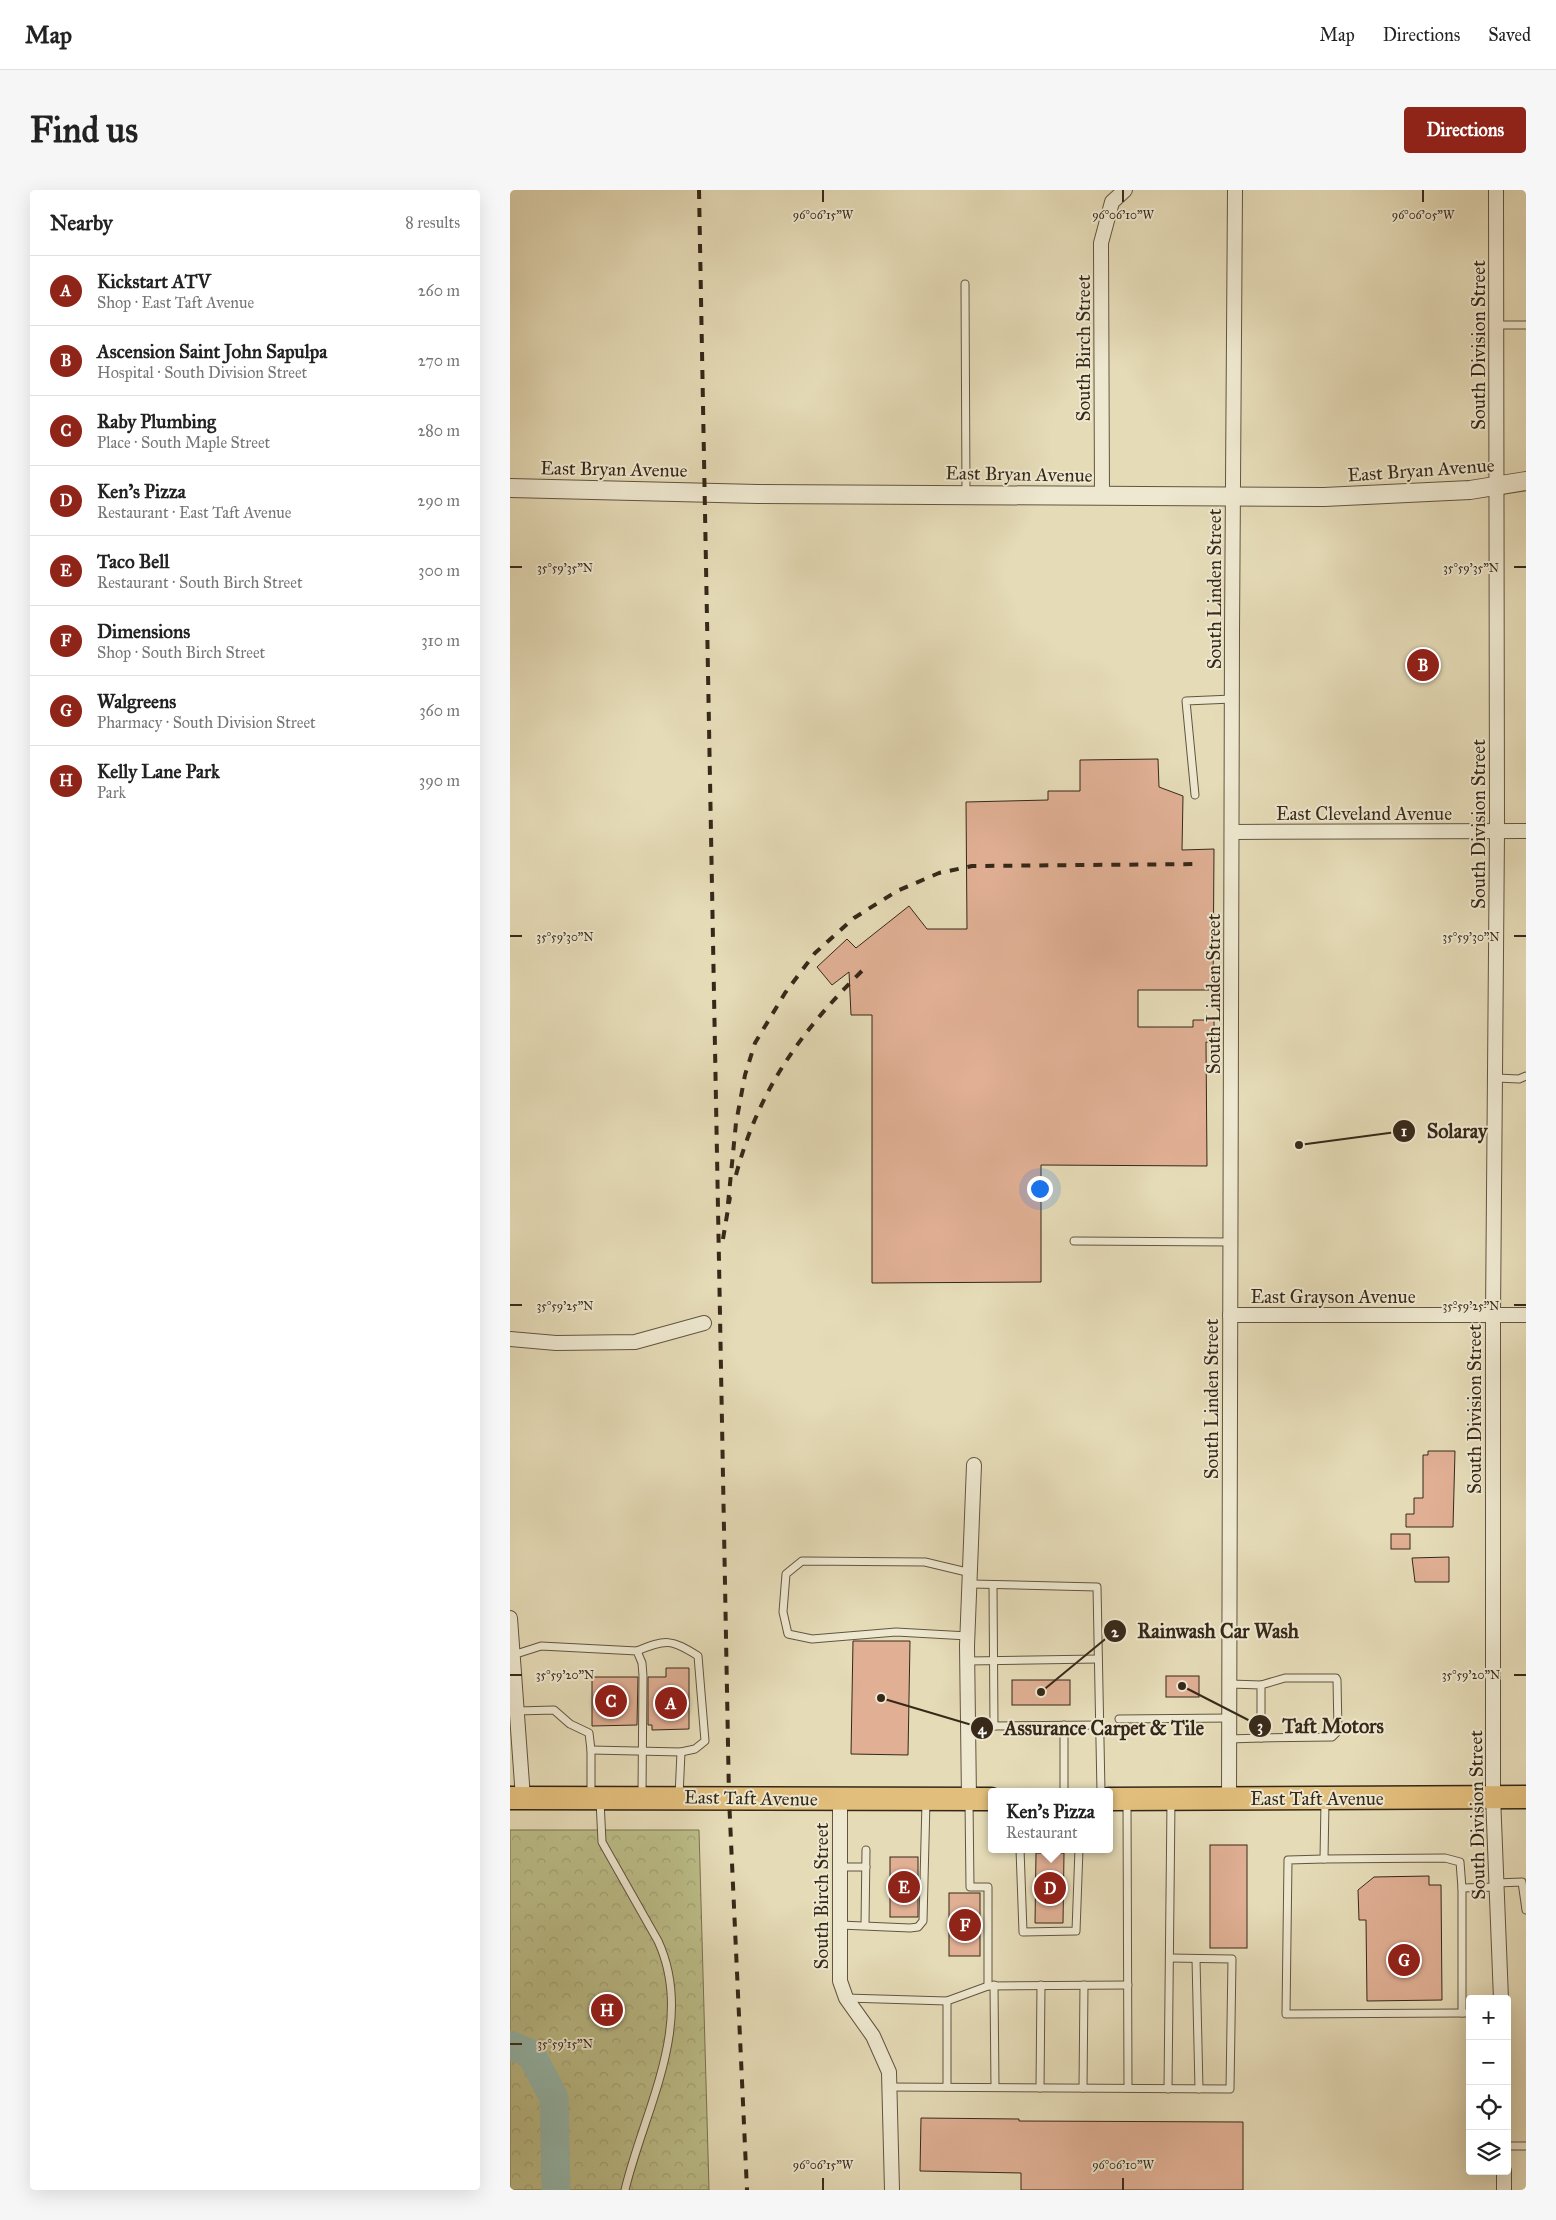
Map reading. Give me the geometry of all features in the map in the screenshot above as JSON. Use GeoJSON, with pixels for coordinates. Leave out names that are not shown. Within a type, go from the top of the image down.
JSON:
{"type":"FeatureCollection","features":[{"type":"Feature","properties":{"kind":"main road","name":"East Taft Avenue"},"geometry":{"type":"LineString","coordinates":[[1118,1799],[1526,1796]]}},
{"type":"Feature","properties":{"kind":"main road","name":"East Taft Avenue"},"geometry":{"type":"LineString","coordinates":[[516,1798],[980,1799]]}},
{"type":"Feature","properties":{"kind":"street","name":"South Birch Street"},"geometry":{"type":"LineString","coordinates":[[1102,496],[1101,243],[1112,202],[1125,190]]}},
{"type":"Feature","properties":{"kind":"street","name":"South Linden Street"},"geometry":{"type":"LineString","coordinates":[[1229,1799],[1235,190]]}},
{"type":"Feature","properties":{"kind":"street","name":"South Division Street"},"geometry":{"type":"LineString","coordinates":[[1496,190],[1498,486],[1496,1078],[1492,1315],[1493,1796],[1501,1995]]}},
{"type":"Feature","properties":{"kind":"street","name":"East Bryan Avenue"},"geometry":{"type":"LineString","coordinates":[[510,488],[758,494],[1362,497],[1470,490],[1526,481]]}},
{"type":"Feature","properties":{"kind":"street","name":"East Cleveland Avenue"},"geometry":{"type":"LineString","coordinates":[[1232,832],[1526,831]]}},
{"type":"Feature","properties":{"kind":"street","name":"East Grayson Avenue"},"geometry":{"type":"LineString","coordinates":[[1230,1315],[1526,1315]]}},
{"type":"Feature","properties":{"kind":"street"},"geometry":{"type":"LineString","coordinates":[[510,1338],[556,1343],[635,1342],[704,1323]]}},
{"type":"Feature","properties":{"kind":"street"},"geometry":{"type":"LineString","coordinates":[[974,1464],[968,1636],[968,1725],[980,1799]]}},
{"type":"Feature","properties":{"kind":"street"},"geometry":{"type":"LineString","coordinates":[[510,1618],[517,1711],[516,1798]]}},
{"type":"Feature","properties":{"kind":"street","name":"South Birch Street"},"geometry":{"type":"LineString","coordinates":[[840,1799],[840,1982],[846,1998],[873,2036],[883,2054],[889,2072],[892,2190]]}},
{"type":"Feature","properties":{"kind":"street"},"geometry":{"type":"LineString","coordinates":[[1504,2175],[1504,2190]]}},
{"type":"Feature","properties":{"kind":"lane"},"geometry":{"type":"LineString","coordinates":[[965,284],[966,494]]}},
{"type":"Feature","properties":{"kind":"lane"},"geometry":{"type":"LineString","coordinates":[[1496,325],[1526,325]]}},
{"type":"Feature","properties":{"kind":"lane"},"geometry":{"type":"LineString","coordinates":[[1195,794],[1186,701],[1232,699]]}},
{"type":"Feature","properties":{"kind":"lane"},"geometry":{"type":"LineString","coordinates":[[1496,1078],[1519,1079],[1526,1076]]}},
{"type":"Feature","properties":{"kind":"lane"},"geometry":{"type":"LineString","coordinates":[[1074,1241],[1231,1242]]}},
{"type":"Feature","properties":{"kind":"lane"},"geometry":{"type":"LineString","coordinates":[[968,1636],[896,1632],[812,1639],[788,1634],[783,1612],[786,1574],[802,1561],[925,1562],[993,1585],[1097,1587],[1101,1788]]}},
{"type":"Feature","properties":{"kind":"lane"},"geometry":{"type":"LineString","coordinates":[[993,1585],[994,1726]]}},
{"type":"Feature","properties":{"kind":"lane"},"geometry":{"type":"LineString","coordinates":[[513,1655],[541,1646],[637,1651],[659,1642],[678,1643],[698,1656],[706,1741],[695,1749],[682,1752],[591,1750]]}},
{"type":"Feature","properties":{"kind":"lane"},"geometry":{"type":"LineString","coordinates":[[637,1651],[642,1663],[643,1676],[642,1798]]}},
{"type":"Feature","properties":{"kind":"lane"},"geometry":{"type":"LineString","coordinates":[[968,1661],[1098,1659]]}},
{"type":"Feature","properties":{"kind":"lane"},"geometry":{"type":"LineString","coordinates":[[1230,1684],[1261,1685],[1285,1678],[1336,1678],[1338,1680],[1338,1730],[1332,1737],[1230,1739]]}},
{"type":"Feature","properties":{"kind":"lane"},"geometry":{"type":"LineString","coordinates":[[1261,1685],[1261,1738]]}},
{"type":"Feature","properties":{"kind":"lane"},"geometry":{"type":"LineString","coordinates":[[517,1711],[554,1710],[570,1724],[589,1734],[602,1842],[658,1941],[665,1957],[671,1982],[670,2033],[666,2056],[625,2190]]}},
{"type":"Feature","properties":{"kind":"lane"},"geometry":{"type":"LineString","coordinates":[[1119,1719],[1230,1718]]}},
{"type":"Feature","properties":{"kind":"lane"},"geometry":{"type":"LineString","coordinates":[[968,1725],[1100,1725]]}},
{"type":"Feature","properties":{"kind":"lane"},"geometry":{"type":"LineString","coordinates":[[1064,1725],[1064,1788]]}},
{"type":"Feature","properties":{"kind":"lane"},"geometry":{"type":"LineString","coordinates":[[679,1798],[682,1752]]}},
{"type":"Feature","properties":{"kind":"lane"},"geometry":{"type":"LineString","coordinates":[[1324,1860],[1325,1798]]}},
{"type":"Feature","properties":{"kind":"lane"},"geometry":{"type":"LineString","coordinates":[[840,1925],[910,1928],[918,1927],[923,1921],[926,1799]]}},
{"type":"Feature","properties":{"kind":"lane"},"geometry":{"type":"LineString","coordinates":[[980,1799],[970,1887],[988,1887],[995,2088]]}},
{"type":"Feature","properties":{"kind":"lane"},"geometry":{"type":"LineString","coordinates":[[1118,1799],[1128,1985],[1128,2088]]}},
{"type":"Feature","properties":{"kind":"lane"},"geometry":{"type":"LineString","coordinates":[[1168,2088],[1171,1799]]}},
{"type":"Feature","properties":{"kind":"lane"},"geometry":{"type":"LineString","coordinates":[[865,1925],[866,1850]]}},
{"type":"Feature","properties":{"kind":"lane"},"geometry":{"type":"LineString","coordinates":[[1020,1853],[1023,1932],[1076,1931],[1078,1853]]}},
{"type":"Feature","properties":{"kind":"lane"},"geometry":{"type":"LineString","coordinates":[[1445,1858],[1460,1862],[1466,2013],[1286,2014],[1288,1860],[1324,1860],[1445,1858]]}},
{"type":"Feature","properties":{"kind":"lane"},"geometry":{"type":"LineString","coordinates":[[840,1867],[866,1867]]}},
{"type":"Feature","properties":{"kind":"lane"},"geometry":{"type":"LineString","coordinates":[[1462,1888],[1522,1882],[1526,1910]]}},
{"type":"Feature","properties":{"kind":"lane"},"geometry":{"type":"LineString","coordinates":[[889,2087],[1230,2089],[1232,1959],[1170,1958]]}},
{"type":"Feature","properties":{"kind":"lane"},"geometry":{"type":"LineString","coordinates":[[1196,1959],[1199,2088]]}},
{"type":"Feature","properties":{"kind":"lane"},"geometry":{"type":"LineString","coordinates":[[1040,2088],[1041,1985]]}},
{"type":"Feature","properties":{"kind":"lane"},"geometry":{"type":"LineString","coordinates":[[1083,2088],[1084,1985]]}},
{"type":"Feature","properties":{"kind":"lane"},"geometry":{"type":"LineString","coordinates":[[846,1998],[947,2001],[991,1986],[1128,1985]]}},
{"type":"Feature","properties":{"kind":"lane"},"geometry":{"type":"LineString","coordinates":[[947,2001],[947,2087]]}},
{"type":"Feature","properties":{"kind":"lane"},"geometry":{"type":"LineString","coordinates":[[1511,2146],[1526,2146]]}},
{"type":"Feature","properties":{"kind":"green space"},"geometry":{"type":"Polygon","coordinates":[[[510,1830],[699,1830],[709,2190],[510,2190],[510,1830]]]}},
{"type":"Feature","properties":{"kind":"building"},"geometry":{"type":"Polygon","coordinates":[[[1158,759],[1159,787],[1183,796],[1182,850],[1214,849],[1213,990],[1138,990],[1138,1027],[1193,1027],[1193,1020],[1214,1020],[1214,1042],[1206,1042],[1207,1166],[1041,1165],[1041,1282],[872,1283],[872,1015],[851,1015],[849,972],[832,985],[817,967],[847,939],[856,948],[909,906],[927,929],[967,929],[966,802],[1048,800],[1048,791],[1080,791],[1080,760],[1158,759]]]}},
{"type":"Feature","properties":{"kind":"building"},"geometry":{"type":"Polygon","coordinates":[[[1428,1451],[1455,1451],[1453,1527],[1406,1527],[1406,1514],[1414,1514],[1414,1498],[1423,1498],[1423,1455],[1428,1455],[1428,1451]]]}},
{"type":"Feature","properties":{"kind":"building"},"geometry":{"type":"Polygon","coordinates":[[[1391,1534],[1410,1534],[1410,1549],[1391,1549],[1391,1534]]]}},
{"type":"Feature","properties":{"kind":"building"},"geometry":{"type":"Polygon","coordinates":[[[1449,1557],[1449,1582],[1415,1582],[1412,1558],[1449,1557]]]}},
{"type":"Feature","properties":{"kind":"building"},"geometry":{"type":"Polygon","coordinates":[[[853,1641],[910,1641],[908,1755],[851,1754],[853,1641]]]}},
{"type":"Feature","properties":{"kind":"building"},"geometry":{"type":"Polygon","coordinates":[[[666,1668],[689,1668],[689,1729],[652,1730],[652,1725],[648,1725],[648,1677],[666,1677],[666,1668]]]}},
{"type":"Feature","properties":{"kind":"building"},"geometry":{"type":"Polygon","coordinates":[[[1166,1676],[1199,1676],[1199,1697],[1166,1697],[1166,1676]]]}},
{"type":"Feature","properties":{"kind":"building"},"geometry":{"type":"Polygon","coordinates":[[[592,1677],[638,1677],[637,1725],[592,1726],[592,1677]]]}},
{"type":"Feature","properties":{"kind":"building"},"geometry":{"type":"Polygon","coordinates":[[[1012,1680],[1070,1680],[1070,1705],[1012,1705],[1012,1680]]]}},
{"type":"Feature","properties":{"kind":"building"},"geometry":{"type":"Polygon","coordinates":[[[1210,1845],[1247,1845],[1247,1948],[1210,1948],[1210,1845]]]}},
{"type":"Feature","properties":{"kind":"building"},"geometry":{"type":"Polygon","coordinates":[[[1036,1853],[1064,1853],[1063,1923],[1035,1923],[1036,1853]]]}},
{"type":"Feature","properties":{"kind":"building"},"geometry":{"type":"Polygon","coordinates":[[[890,1857],[918,1857],[918,1917],[890,1917],[890,1857]]]}},
{"type":"Feature","properties":{"kind":"building"},"geometry":{"type":"Polygon","coordinates":[[[1429,1876],[1429,1885],[1441,1885],[1442,2000],[1367,2001],[1366,1920],[1359,1920],[1358,1890],[1374,1877],[1429,1876]]]}},
{"type":"Feature","properties":{"kind":"building"},"geometry":{"type":"Polygon","coordinates":[[[949,1893],[980,1893],[980,1956],[949,1956],[949,1893]]]}},
{"type":"Feature","properties":{"kind":"building"},"geometry":{"type":"Polygon","coordinates":[[[921,2118],[1019,2119],[1019,2121],[1243,2122],[1243,2190],[1021,2190],[1021,2173],[920,2171],[921,2118]]]}},
{"type":"Feature","properties":{"kind":"waterway"},"geometry":{"type":"LineString","coordinates":[[510,2045],[531,2054],[554,2098],[556,2190]]}},
{"type":"Feature","properties":{"kind":"railway"},"geometry":{"type":"LineString","coordinates":[[699,190],[729,1798],[747,2190]]}},
{"type":"Feature","properties":{"kind":"railway"},"geometry":{"type":"LineString","coordinates":[[728,1204],[736,1123],[745,1075],[755,1043],[785,993],[815,953],[854,918],[897,891],[939,873],[972,866],[1201,864]]}},
{"type":"Feature","properties":{"kind":"railway"},"geometry":{"type":"LineString","coordinates":[[736,1175],[757,1114],[786,1061],[803,1036],[867,966]]}},
{"type":"Feature","properties":{"kind":"railway"},"geometry":{"type":"LineString","coordinates":[[723,1239],[730,1197]]}},
{"type":"Feature","properties":{"kind":"place","name":"Ascension Saint John Sapulpa"},"geometry":{"type":"Point","coordinates":[1423,665]}},
{"type":"Feature","properties":{"kind":"place","name":"Solaray"},"geometry":{"type":"Point","coordinates":[1299,1145]}},
{"type":"Feature","properties":{"kind":"place","name":"Taft Motors"},"geometry":{"type":"Point","coordinates":[1182,1686]}},
{"type":"Feature","properties":{"kind":"place","name":"Rainwash Car Wash"},"geometry":{"type":"Point","coordinates":[1041,1692]}},
{"type":"Feature","properties":{"kind":"place","name":"Assurance Carpet & Tile"},"geometry":{"type":"Point","coordinates":[881,1698]}},
{"type":"Feature","properties":{"kind":"place","name":"Raby Plumbing"},"geometry":{"type":"Point","coordinates":[611,1701]}},
{"type":"Feature","properties":{"kind":"place","name":"Kickstart ATV"},"geometry":{"type":"Point","coordinates":[671,1703]}},
{"type":"Feature","properties":{"kind":"place","name":"Taco Bell"},"geometry":{"type":"Point","coordinates":[904,1887]}},
{"type":"Feature","properties":{"kind":"place","name":"Ken's Pizza"},"geometry":{"type":"Point","coordinates":[1050,1888]}},
{"type":"Feature","properties":{"kind":"place","name":"Dimensions"},"geometry":{"type":"Point","coordinates":[965,1925]}},
{"type":"Feature","properties":{"kind":"place","name":"Walgreens"},"geometry":{"type":"Point","coordinates":[1404,1960]}},
{"type":"Feature","properties":{"kind":"place","name":"Kelly Lane Park"},"geometry":{"type":"Point","coordinates":[607,2010]}}]}
